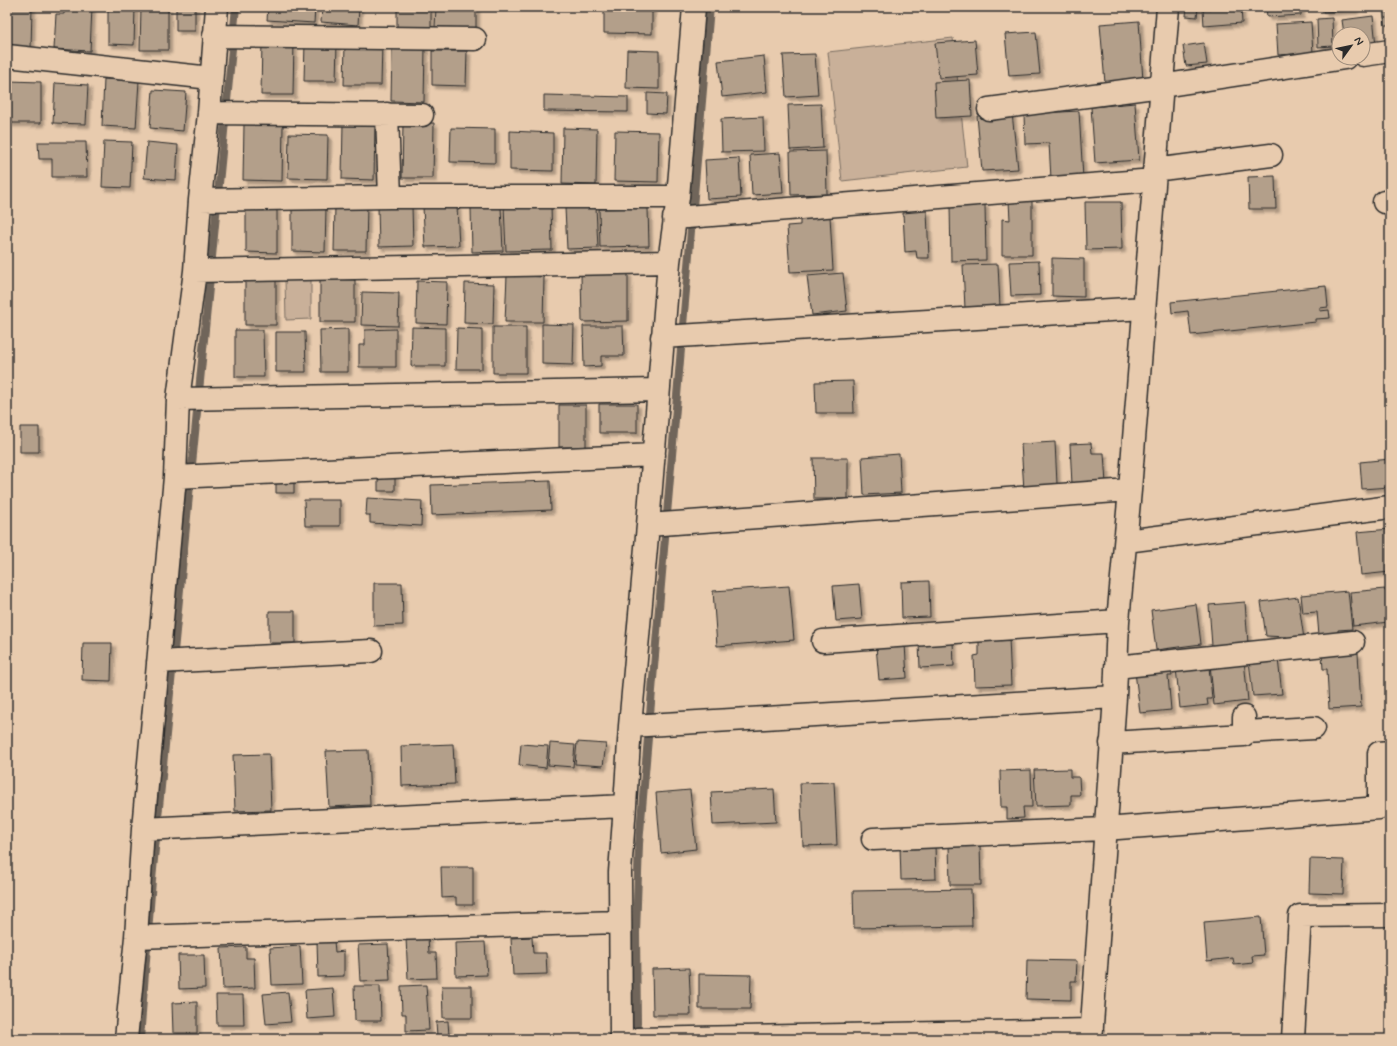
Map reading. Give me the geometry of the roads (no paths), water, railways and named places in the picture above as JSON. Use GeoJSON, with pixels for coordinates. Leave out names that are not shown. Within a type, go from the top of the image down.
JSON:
{"type":"FeatureCollection","features":[{"type":"Feature","properties":{"kind":"street"},"geometry":{"type":"LineString","coordinates":[[126,1039],[137,937],[144,829],[175,477],[179,399],[197,271],[201,200],[210,112],[211,78],[217,7]]}},
{"type":"Feature","properties":{"kind":"street"},"geometry":{"type":"LineString","coordinates":[[621,1039],[619,922],[620,872],[625,806],[642,725],[660,524],[654,455],[658,390],[675,337],[668,262],[686,218],[678,197],[694,7]]}},
{"type":"Feature","properties":{"kind":"street"},"geometry":{"type":"LineString","coordinates":[[638,1039],[1091,1035],[1118,621],[1126,541],[1168,7]]}},
{"type":"Feature","properties":{"kind":"street"},"geometry":{"type":"LineString","coordinates":[[215,36],[475,39]]}},
{"type":"Feature","properties":{"kind":"street"},"geometry":{"type":"LineString","coordinates":[[1371,54],[1390,51]]}},
{"type":"Feature","properties":{"kind":"street"},"geometry":{"type":"LineString","coordinates":[[7,56],[211,78]]}},
{"type":"Feature","properties":{"kind":"street"},"geometry":{"type":"LineString","coordinates":[[990,109],[1161,86],[1331,60]]}},
{"type":"Feature","properties":{"kind":"street"},"geometry":{"type":"LineString","coordinates":[[210,112],[422,115]]}},
{"type":"Feature","properties":{"kind":"street"},"geometry":{"type":"LineString","coordinates":[[387,114],[390,197]]}},
{"type":"Feature","properties":{"kind":"street"},"geometry":{"type":"LineString","coordinates":[[686,218],[1154,175],[1271,155]]}},
{"type":"Feature","properties":{"kind":"street"},"geometry":{"type":"LineString","coordinates":[[201,200],[390,197],[678,197]]}},
{"type":"Feature","properties":{"kind":"street"},"geometry":{"type":"LineString","coordinates":[[197,271],[668,262]]}},
{"type":"Feature","properties":{"kind":"street"},"geometry":{"type":"LineString","coordinates":[[675,337],[1144,308]]}},
{"type":"Feature","properties":{"kind":"street"},"geometry":{"type":"LineString","coordinates":[[179,399],[658,390]]}},
{"type":"Feature","properties":{"kind":"street"},"geometry":{"type":"LineString","coordinates":[[175,477],[654,455]]}},
{"type":"Feature","properties":{"kind":"street"},"geometry":{"type":"LineString","coordinates":[[660,524],[1130,490]]}},
{"type":"Feature","properties":{"kind":"street"},"geometry":{"type":"LineString","coordinates":[[1126,541],[1390,507]]}},
{"type":"Feature","properties":{"kind":"street"},"geometry":{"type":"LineString","coordinates":[[824,641],[1118,621]]}},
{"type":"Feature","properties":{"kind":"street"},"geometry":{"type":"LineString","coordinates":[[1116,667],[1353,642]]}},
{"type":"Feature","properties":{"kind":"street"},"geometry":{"type":"LineString","coordinates":[[159,662],[371,651]]}},
{"type":"Feature","properties":{"kind":"street"},"geometry":{"type":"LineString","coordinates":[[642,725],[1114,697]]}},
{"type":"Feature","properties":{"kind":"street"},"geometry":{"type":"LineString","coordinates":[[1111,744],[1244,735],[1244,725],[1314,728]]}},
{"type":"Feature","properties":{"kind":"street"},"geometry":{"type":"LineString","coordinates":[[873,839],[1105,829],[1379,808],[1379,753],[1390,752]]}},
{"type":"Feature","properties":{"kind":"street"},"geometry":{"type":"LineString","coordinates":[[144,829],[625,806]]}},
{"type":"Feature","properties":{"kind":"street"},"geometry":{"type":"LineString","coordinates":[[1293,1039],[1300,916],[1390,915]]}},
{"type":"Feature","properties":{"kind":"street"},"geometry":{"type":"LineString","coordinates":[[137,937],[619,922]]}},
{"type":"Feature","properties":{"kind":"waterway"},"geometry":{"type":"LineString","coordinates":[[140,1039],[152,880],[236,7]]}},
{"type":"Feature","properties":{"kind":"waterway"},"geometry":{"type":"LineString","coordinates":[[636,1039],[636,933],[639,844],[710,7]]}}]}
